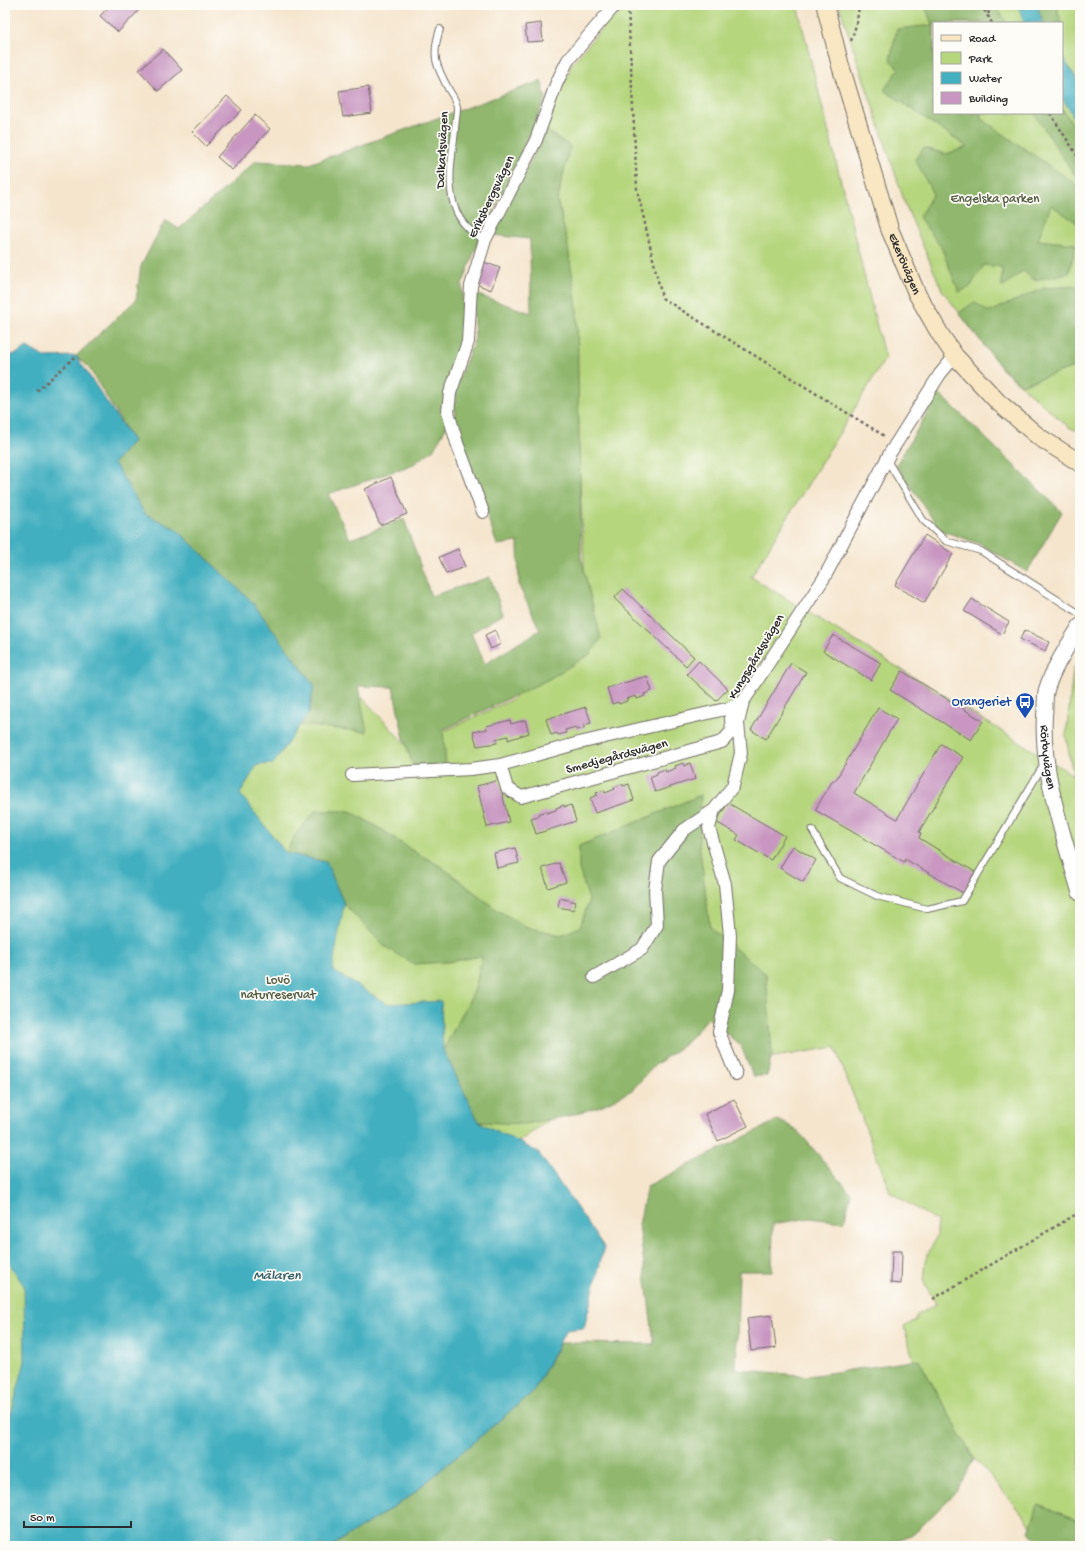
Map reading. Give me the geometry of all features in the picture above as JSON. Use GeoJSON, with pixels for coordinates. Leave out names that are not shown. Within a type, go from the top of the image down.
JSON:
{"type":"FeatureCollection","features":[{"type":"Feature","properties":{"kind":"main road","name":"Ekerövägen"},"geometry":{"type":"LineString","coordinates":[[825,5],[840,64],[890,230],[917,294],[940,334],[955,356],[998,402],[1039,437],[1080,463]]}},
{"type":"Feature","properties":{"kind":"street","name":"Eriksbergsvägen"},"geometry":{"type":"LineString","coordinates":[[483,512],[457,443],[448,412],[450,393],[468,342],[470,286],[485,240],[536,140],[557,82],[568,60],[615,5]]}},
{"type":"Feature","properties":{"kind":"street","name":"Kungsgårdsvägen"},"geometry":{"type":"LineString","coordinates":[[736,1074],[719,1032],[728,990],[730,936],[725,884],[709,828],[714,810],[733,786],[741,753],[738,723],[743,702],[824,578],[896,443],[940,374],[955,356]]}},
{"type":"Feature","properties":{"kind":"street","name":"Rörbyvägen"},"geometry":{"type":"LineString","coordinates":[[1080,626],[1060,659],[1047,689],[1044,722],[1046,759],[1056,805],[1080,893]]}},
{"type":"Feature","properties":{"kind":"street","name":"Smedjegårdsvägen"},"geometry":{"type":"LineString","coordinates":[[352,775],[471,769],[500,765],[579,743],[730,708],[743,702]]}},
{"type":"Feature","properties":{"kind":"street","name":"Smedjegårdsvägen"},"geometry":{"type":"LineString","coordinates":[[500,765],[507,788],[521,797],[722,742],[732,731],[730,708]]}},
{"type":"Feature","properties":{"kind":"street"},"geometry":{"type":"LineString","coordinates":[[594,977],[642,949],[657,925],[655,890],[659,861],[684,830],[714,810]]}},
{"type":"Feature","properties":{"kind":"lane","name":"Dalkarlsvägen"},"geometry":{"type":"LineString","coordinates":[[440,29],[435,49],[436,60],[457,106],[450,183],[452,201],[456,213],[462,222],[477,236],[485,240]]}},
{"type":"Feature","properties":{"kind":"lane"},"geometry":{"type":"LineString","coordinates":[[887,460],[923,520],[946,541],[981,551],[1080,614]]}},
{"type":"Feature","properties":{"kind":"lane"},"geometry":{"type":"LineString","coordinates":[[812,830],[840,878],[877,896],[927,909],[962,901],[1046,759]]}},
{"type":"Feature","properties":{"kind":"path"},"geometry":{"type":"LineString","coordinates":[[628,5],[637,188],[662,298],[896,443]]}},
{"type":"Feature","properties":{"kind":"path"},"geometry":{"type":"LineString","coordinates":[[848,35],[851,43],[857,22],[859,5]]}},
{"type":"Feature","properties":{"kind":"path"},"geometry":{"type":"LineString","coordinates":[[981,5],[991,22]]}},
{"type":"Feature","properties":{"kind":"path"},"geometry":{"type":"LineString","coordinates":[[988,5],[989,18]]}},
{"type":"Feature","properties":{"kind":"path"},"geometry":{"type":"LineString","coordinates":[[1051,114],[1080,160]]}},
{"type":"Feature","properties":{"kind":"path"},"geometry":{"type":"LineString","coordinates":[[37,391],[76,356]]}},
{"type":"Feature","properties":{"kind":"path"},"geometry":{"type":"LineString","coordinates":[[933,1299],[1080,1212]]}},
{"type":"Feature","properties":{"kind":"green space","name":"Lovö naturreservat"},"geometry":{"type":"Polygon","coordinates":[[[622,5],[797,5],[885,359],[751,577],[1073,775],[1066,736],[1073,671],[1080,658],[1080,1546],[1031,1526],[989,1474],[974,1459],[969,1448],[772,1519],[777,1546],[5,1546],[5,412],[352,687],[409,748],[511,700],[568,657],[585,587],[575,372],[561,210],[560,211],[557,201],[560,191],[555,136],[546,131],[561,88],[568,76],[571,65],[622,5]],[[712,1002],[484,1167],[517,1348],[657,1413],[914,1362],[904,1327],[916,1320],[916,1316],[936,1304],[923,1281],[925,1261],[937,1235],[937,1221],[890,1192],[835,1047],[768,1058],[712,1002]]]}},
{"type":"Feature","properties":{"kind":"green space","name":"Engelska parken"},"geometry":{"type":"Polygon","coordinates":[[[839,5],[1080,5],[1080,431],[1070,428],[1002,369],[942,290],[906,206],[839,5]]]}},
{"type":"Feature","properties":{"kind":"green space"},"geometry":{"type":"Polygon","coordinates":[[[925,5],[995,5],[1006,22],[933,22],[933,114],[981,114],[980,118],[1080,187],[1080,225],[1051,205],[1038,240],[1076,244],[1069,273],[1034,280],[1023,271],[1002,287],[1002,267],[984,265],[970,287],[959,292],[941,247],[919,217],[933,194],[915,159],[924,148],[946,154],[967,147],[884,90],[899,69],[890,60],[897,29],[932,25],[925,5]]]}},
{"type":"Feature","properties":{"kind":"green space"},"geometry":{"type":"Polygon","coordinates":[[[1037,5],[1058,5],[1061,22],[1043,22],[1037,5]]]}},
{"type":"Feature","properties":{"kind":"green space"},"geometry":{"type":"Polygon","coordinates":[[[541,81],[546,98],[519,158],[480,237],[462,285],[464,326],[460,350],[444,394],[447,426],[433,450],[412,465],[328,494],[350,539],[404,519],[431,596],[490,577],[503,614],[471,633],[485,664],[540,630],[519,586],[518,542],[497,545],[455,419],[455,389],[475,338],[472,293],[531,313],[530,239],[492,235],[546,131],[570,146],[557,201],[567,240],[577,308],[581,558],[601,639],[590,654],[547,680],[443,730],[446,765],[413,766],[404,739],[393,687],[358,686],[367,732],[300,725],[309,712],[314,685],[252,602],[176,529],[145,514],[114,463],[133,441],[89,368],[76,356],[136,300],[141,266],[165,220],[179,229],[256,161],[309,164],[541,81]]]}},
{"type":"Feature","properties":{"kind":"green space"},"geometry":{"type":"Polygon","coordinates":[[[1063,110],[1080,135],[1080,183],[1035,114],[1063,114],[1063,110]]]}},
{"type":"Feature","properties":{"kind":"green space"},"geometry":{"type":"Polygon","coordinates":[[[1080,286],[1080,365],[1021,385],[1001,367],[959,313],[974,302],[989,312],[1044,288],[1080,286]]]}},
{"type":"Feature","properties":{"kind":"green space"},"geometry":{"type":"Polygon","coordinates":[[[939,393],[1062,512],[1027,572],[978,543],[940,530],[896,465],[939,393]]]}},
{"type":"Feature","properties":{"kind":"green space"},"geometry":{"type":"Polygon","coordinates":[[[701,795],[699,842],[710,928],[766,974],[772,1053],[767,1076],[753,1076],[741,1046],[708,1018],[684,1045],[655,1065],[632,1090],[601,1106],[568,1116],[525,1124],[479,1122],[443,1050],[475,989],[482,956],[447,962],[413,964],[384,946],[344,904],[326,862],[286,853],[293,838],[315,811],[350,811],[381,829],[410,849],[442,867],[497,910],[527,927],[561,935],[580,927],[589,900],[579,869],[579,846],[701,795]]]}},
{"type":"Feature","properties":{"kind":"green space"},"geometry":{"type":"Polygon","coordinates":[[[778,1120],[797,1130],[851,1193],[844,1222],[809,1218],[773,1224],[772,1271],[739,1271],[736,1369],[808,1376],[919,1360],[974,1459],[956,1492],[914,1534],[881,1546],[850,1546],[828,1539],[819,1546],[766,1546],[761,1540],[748,1541],[746,1546],[332,1546],[409,1497],[534,1391],[560,1343],[654,1344],[639,1225],[647,1186],[778,1120]]]}},
{"type":"Feature","properties":{"kind":"green space"},"geometry":{"type":"Polygon","coordinates":[[[1038,1505],[1080,1520],[1080,1546],[1044,1546],[1029,1532],[1038,1505]]]}},
{"type":"Feature","properties":{"kind":"water"},"geometry":{"type":"Polygon","coordinates":[[[1018,5],[1037,5],[1043,22],[1024,22],[1018,5]]]}},
{"type":"Feature","properties":{"kind":"water"},"geometry":{"type":"Polygon","coordinates":[[[1063,58],[1080,84],[1080,123],[1074,118],[1063,99],[1063,58]]]}},
{"type":"Feature","properties":{"kind":"water","name":"Mälaren"},"geometry":{"type":"Polygon","coordinates":[[[27,347],[44,357],[76,356],[133,441],[114,463],[145,514],[176,529],[252,602],[314,685],[309,712],[273,764],[257,765],[240,794],[286,853],[326,862],[344,904],[332,970],[387,1004],[441,1001],[443,1050],[479,1122],[538,1152],[604,1247],[584,1328],[566,1330],[534,1391],[409,1497],[332,1546],[5,1546],[5,1436],[25,1361],[24,1286],[5,1257],[5,356],[16,354],[27,347]]]}},
{"type":"Feature","properties":{"kind":"building"},"geometry":{"type":"Polygon","coordinates":[[[110,5],[144,5],[118,32],[100,16],[110,5]]]}},
{"type":"Feature","properties":{"kind":"building"},"geometry":{"type":"Polygon","coordinates":[[[541,23],[543,41],[527,42],[525,25],[541,23]]]}},
{"type":"Feature","properties":{"kind":"building"},"geometry":{"type":"Polygon","coordinates":[[[163,49],[182,70],[158,91],[139,70],[163,49]]]}},
{"type":"Feature","properties":{"kind":"building"},"geometry":{"type":"Polygon","coordinates":[[[368,87],[372,113],[343,117],[339,91],[368,87]]]}},
{"type":"Feature","properties":{"kind":"building"},"geometry":{"type":"Polygon","coordinates":[[[227,96],[242,110],[206,146],[192,132],[227,96]]]}},
{"type":"Feature","properties":{"kind":"building"},"geometry":{"type":"Polygon","coordinates":[[[255,115],[270,129],[232,170],[217,157],[255,115]]]}},
{"type":"Feature","properties":{"kind":"building"},"geometry":{"type":"Polygon","coordinates":[[[484,262],[500,268],[491,290],[476,284],[484,262]]]}},
{"type":"Feature","properties":{"kind":"building"},"geometry":{"type":"Polygon","coordinates":[[[391,477],[407,514],[380,525],[365,489],[391,477]]]}},
{"type":"Feature","properties":{"kind":"building"},"geometry":{"type":"Polygon","coordinates":[[[925,535],[953,554],[924,603],[895,585],[925,535]]]}},
{"type":"Feature","properties":{"kind":"building"},"geometry":{"type":"Polygon","coordinates":[[[458,549],[465,567],[446,574],[439,557],[458,549]]]}},
{"type":"Feature","properties":{"kind":"building"},"geometry":{"type":"Polygon","coordinates":[[[623,589],[694,657],[686,666],[614,598],[623,589]]]}},
{"type":"Feature","properties":{"kind":"building"},"geometry":{"type":"Polygon","coordinates":[[[972,599],[1009,622],[1002,634],[964,611],[972,599]]]}},
{"type":"Feature","properties":{"kind":"building"},"geometry":{"type":"Polygon","coordinates":[[[495,630],[501,644],[491,649],[485,635],[495,630]]]}},
{"type":"Feature","properties":{"kind":"building"},"geometry":{"type":"Polygon","coordinates":[[[1025,630],[1049,642],[1045,651],[1020,639],[1025,630]]]}},
{"type":"Feature","properties":{"kind":"building"},"geometry":{"type":"Polygon","coordinates":[[[833,635],[881,663],[871,680],[823,651],[833,635]]]}},
{"type":"Feature","properties":{"kind":"building"},"geometry":{"type":"Polygon","coordinates":[[[699,661],[728,689],[716,701],[687,674],[699,661]]]}},
{"type":"Feature","properties":{"kind":"building"},"geometry":{"type":"Polygon","coordinates":[[[791,663],[806,672],[766,739],[751,730],[791,663]]]}},
{"type":"Feature","properties":{"kind":"building"},"geometry":{"type":"Polygon","coordinates":[[[902,671],[983,721],[971,740],[890,690],[902,671]]]}},
{"type":"Feature","properties":{"kind":"building"},"geometry":{"type":"Polygon","coordinates":[[[647,676],[652,691],[637,699],[636,696],[626,699],[627,701],[619,704],[618,702],[612,704],[607,688],[647,676]]]}},
{"type":"Feature","properties":{"kind":"building"},"geometry":{"type":"Polygon","coordinates":[[[586,707],[591,723],[584,725],[584,728],[576,730],[576,727],[565,730],[566,733],[551,735],[546,719],[586,707]]]}},
{"type":"Feature","properties":{"kind":"building"},"geometry":{"type":"Polygon","coordinates":[[[878,708],[897,719],[854,793],[897,819],[941,744],[963,757],[919,832],[921,833],[919,838],[975,872],[963,893],[905,859],[904,862],[815,810],[833,780],[835,781],[878,708]]]}},
{"type":"Feature","properties":{"kind":"building"},"geometry":{"type":"Polygon","coordinates":[[[510,720],[511,724],[525,720],[529,733],[508,740],[508,736],[496,739],[497,743],[477,746],[473,732],[487,729],[486,726],[510,720]]]}},
{"type":"Feature","properties":{"kind":"building"},"geometry":{"type":"Polygon","coordinates":[[[683,763],[684,766],[690,763],[695,779],[655,792],[650,777],[665,769],[666,772],[676,768],[675,766],[683,763]]]}},
{"type":"Feature","properties":{"kind":"building"},"geometry":{"type":"Polygon","coordinates":[[[499,780],[509,822],[487,827],[477,786],[499,780]]]}},
{"type":"Feature","properties":{"kind":"building"},"geometry":{"type":"Polygon","coordinates":[[[622,784],[623,786],[629,784],[634,800],[595,813],[590,798],[597,795],[596,793],[604,790],[605,793],[622,784]]]}},
{"type":"Feature","properties":{"kind":"building"},"geometry":{"type":"Polygon","coordinates":[[[728,803],[785,836],[771,860],[736,840],[739,835],[716,822],[728,803]]]}},
{"type":"Feature","properties":{"kind":"building"},"geometry":{"type":"Polygon","coordinates":[[[564,805],[564,807],[571,805],[576,821],[536,834],[531,818],[546,811],[546,813],[556,810],[556,808],[564,805]]]}},
{"type":"Feature","properties":{"kind":"building"},"geometry":{"type":"Polygon","coordinates":[[[793,846],[816,860],[803,882],[780,868],[793,846]]]}},
{"type":"Feature","properties":{"kind":"building"},"geometry":{"type":"Polygon","coordinates":[[[515,848],[519,863],[497,868],[494,853],[515,848]]]}},
{"type":"Feature","properties":{"kind":"building"},"geometry":{"type":"Polygon","coordinates":[[[559,863],[566,882],[548,888],[542,868],[559,863]]]}},
{"type":"Feature","properties":{"kind":"building"},"geometry":{"type":"Polygon","coordinates":[[[560,898],[576,902],[574,910],[558,907],[560,898]]]}},
{"type":"Feature","properties":{"kind":"building"},"geometry":{"type":"Polygon","coordinates":[[[734,1099],[748,1126],[718,1141],[705,1114],[734,1099]]]}},
{"type":"Feature","properties":{"kind":"building"},"geometry":{"type":"Polygon","coordinates":[[[892,1251],[902,1251],[901,1284],[891,1283],[892,1251]]]}},
{"type":"Feature","properties":{"kind":"building"},"geometry":{"type":"Polygon","coordinates":[[[772,1315],[776,1348],[751,1351],[747,1318],[772,1315]]]}},
{"type":"Feature","properties":{"kind":"place","name":"Orangeriet"},"geometry":{"type":"Point","coordinates":[1025,719]}}]}
